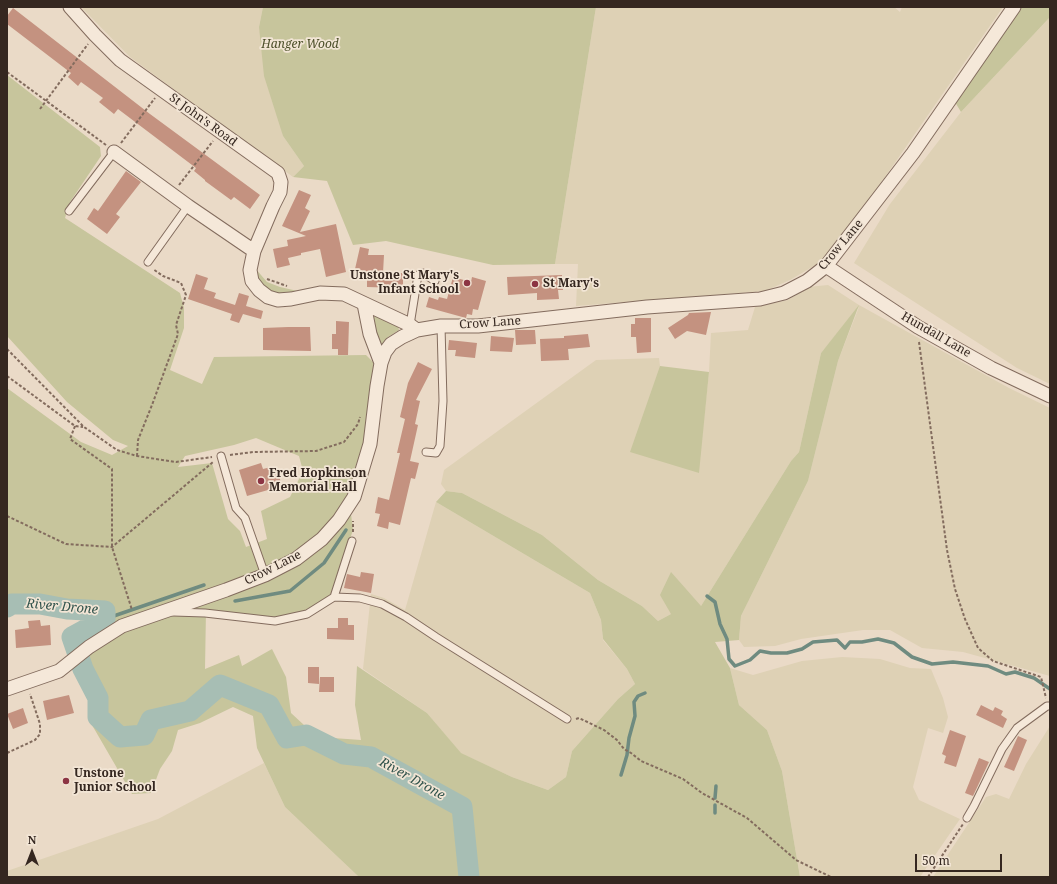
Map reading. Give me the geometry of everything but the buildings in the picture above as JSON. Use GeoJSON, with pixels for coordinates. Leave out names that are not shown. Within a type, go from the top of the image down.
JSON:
{"type":"FeatureCollection","features":[{"type":"Feature","properties":{"kind":"street","name":"St John's Road"},"geometry":{"type":"LineString","coordinates":[[70,7],[120,60],[278,173],[281,182],[280,192],[254,252],[250,270],[252,281],[258,290],[268,297],[278,300],[320,293],[344,294],[413,328]]}},
{"type":"Feature","properties":{"kind":"street","name":"Crow Lane"},"geometry":{"type":"LineString","coordinates":[[9,687],[59,671],[72,662],[88,647],[122,626],[265,575],[296,559],[322,539],[339,520],[354,497],[370,444],[376,386],[385,352],[392,344],[413,328],[478,326],[647,307],[760,299],[784,293],[807,281],[826,266],[913,153],[1014,7]]}},
{"type":"Feature","properties":{"kind":"street"},"geometry":{"type":"LineString","coordinates":[[114,152],[254,252]]}},
{"type":"Feature","properties":{"kind":"street","name":"Hundall Lane"},"geometry":{"type":"LineString","coordinates":[[826,266],[918,327],[992,368],[1050,396]]}},
{"type":"Feature","properties":{"kind":"street"},"geometry":{"type":"LineString","coordinates":[[364,304],[370,334],[381,363]]}},
{"type":"Feature","properties":{"kind":"lane"},"geometry":{"type":"LineString","coordinates":[[69,211],[114,152]]}},
{"type":"Feature","properties":{"kind":"lane"},"geometry":{"type":"LineString","coordinates":[[148,262],[188,206]]}},
{"type":"Feature","properties":{"kind":"lane"},"geometry":{"type":"LineString","coordinates":[[413,328],[418,275],[423,273],[435,281]]}},
{"type":"Feature","properties":{"kind":"lane"},"geometry":{"type":"LineString","coordinates":[[426,452],[436,453],[440,446],[441,438],[441,326]]}},
{"type":"Feature","properties":{"kind":"lane"},"geometry":{"type":"LineString","coordinates":[[220,456],[236,508],[245,518],[265,575]]}},
{"type":"Feature","properties":{"kind":"lane"},"geometry":{"type":"LineString","coordinates":[[334,597],[352,541]]}},
{"type":"Feature","properties":{"kind":"lane"},"geometry":{"type":"LineString","coordinates":[[165,611],[205,613],[275,621],[307,614],[334,597],[360,598],[382,604],[406,616],[442,641],[567,720]]}},
{"type":"Feature","properties":{"kind":"lane"},"geometry":{"type":"LineString","coordinates":[[967,818],[1002,749],[1017,728],[1049,706]]}},
{"type":"Feature","properties":{"kind":"path"},"geometry":{"type":"LineString","coordinates":[[40,109],[95,35]]}},
{"type":"Feature","properties":{"kind":"path"},"geometry":{"type":"LineString","coordinates":[[7,72],[114,152],[161,90]]}},
{"type":"Feature","properties":{"kind":"path"},"geometry":{"type":"LineString","coordinates":[[172,194],[220,132]]}},
{"type":"Feature","properties":{"kind":"path"},"geometry":{"type":"LineString","coordinates":[[137,456],[138,440],[178,334],[176,325],[186,295],[182,283],[163,276],[150,267],[148,262]]}},
{"type":"Feature","properties":{"kind":"path"},"geometry":{"type":"LineString","coordinates":[[264,276],[268,280],[290,287]]}},
{"type":"Feature","properties":{"kind":"path"},"geometry":{"type":"LineString","coordinates":[[918,327],[918,337],[947,550],[955,588],[965,619],[978,648],[993,661],[1042,677],[1049,706]]}},
{"type":"Feature","properties":{"kind":"path"},"geometry":{"type":"LineString","coordinates":[[7,349],[84,427],[116,450],[137,456],[176,462],[253,452],[316,450],[344,442],[358,424],[362,410]]}},
{"type":"Feature","properties":{"kind":"path"},"geometry":{"type":"LineString","coordinates":[[7,376],[75,426],[84,427]]}},
{"type":"Feature","properties":{"kind":"path"},"geometry":{"type":"LineString","coordinates":[[75,426],[70,439],[112,469],[112,547],[136,621]]}},
{"type":"Feature","properties":{"kind":"path"},"geometry":{"type":"LineString","coordinates":[[7,516],[66,544],[112,547],[220,456]]}},
{"type":"Feature","properties":{"kind":"path"},"geometry":{"type":"LineString","coordinates":[[7,754],[35,740],[40,734],[40,724],[26,682]]}},
{"type":"Feature","properties":{"kind":"path"},"geometry":{"type":"LineString","coordinates":[[567,720],[579,718],[604,730],[617,740],[624,749],[641,761],[683,779],[702,793],[747,818],[796,860],[831,877]]}},
{"type":"Feature","properties":{"kind":"path"},"geometry":{"type":"LineString","coordinates":[[928,877],[967,818]]}},
{"type":"Feature","properties":{"kind":"shaded area"},"geometry":{"type":"Polygon","coordinates":[[[81,7],[263,7],[259,27],[283,136],[304,166],[293,177],[130,57],[81,7]]]}},
{"type":"Feature","properties":{"kind":"shaded area"},"geometry":{"type":"Polygon","coordinates":[[[596,7],[894,7],[900,12],[902,7],[1003,7],[869,200],[819,263],[790,280],[765,291],[576,306],[578,264],[555,264],[596,7]]]}},
{"type":"Feature","properties":{"kind":"shaded area"},"geometry":{"type":"Polygon","coordinates":[[[1050,17],[1050,384],[1017,368],[854,263],[890,204],[961,112],[1050,17]]]}},
{"type":"Feature","properties":{"kind":"shaded area"},"geometry":{"type":"Polygon","coordinates":[[[828,285],[859,305],[1009,388],[1050,408],[1050,676],[963,652],[922,648],[890,630],[863,630],[801,639],[775,646],[744,647],[739,640],[741,616],[808,481],[838,361],[859,307],[821,353],[799,452],[791,461],[701,606],[671,614],[658,621],[642,606],[598,580],[542,535],[462,493],[446,491],[441,484],[444,470],[596,360],[659,358],[660,366],[698,473],[709,372],[711,333],[748,330],[755,307],[788,300],[808,287],[828,285]]]}},
{"type":"Feature","properties":{"kind":"shaded area"},"geometry":{"type":"Polygon","coordinates":[[[436,502],[590,593],[601,620],[603,640],[627,669],[635,684],[618,699],[572,751],[566,777],[548,790],[512,777],[460,753],[427,713],[363,669],[371,594],[384,598],[405,610],[436,502]]]}},
{"type":"Feature","properties":{"kind":"shaded area"},"geometry":{"type":"Polygon","coordinates":[[[842,657],[880,659],[910,668],[931,669],[943,698],[948,717],[943,733],[928,728],[913,787],[919,800],[960,819],[920,877],[800,877],[782,771],[767,730],[739,705],[730,668],[753,675],[802,661],[842,657]]]}},
{"type":"Feature","properties":{"kind":"shaded area"},"geometry":{"type":"Polygon","coordinates":[[[1050,726],[1050,877],[933,877],[986,797],[996,794],[1009,799],[1026,764],[1050,726]]]}},
{"type":"Feature","properties":{"kind":"shaded area"},"geometry":{"type":"Polygon","coordinates":[[[264,763],[285,807],[359,877],[7,877],[7,871],[158,819],[264,763]]]}},
{"type":"Feature","properties":{"kind":"green space","name":"Hanger Wood"},"geometry":{"type":"Polygon","coordinates":[[[263,7],[596,7],[555,264],[493,265],[386,241],[353,245],[327,181],[293,177],[304,166],[283,136],[264,76],[259,27],[263,7]]]}},
{"type":"Feature","properties":{"kind":"green space"},"geometry":{"type":"Polygon","coordinates":[[[1019,7],[1050,7],[1050,17],[961,112],[955,102],[1019,7]]]}},
{"type":"Feature","properties":{"kind":"green space"},"geometry":{"type":"Polygon","coordinates":[[[7,75],[100,147],[101,156],[70,202],[65,218],[180,293],[184,308],[184,328],[170,370],[202,384],[214,357],[366,355],[374,363],[364,441],[348,490],[353,530],[329,602],[276,618],[206,610],[205,669],[239,655],[242,666],[272,649],[286,677],[291,713],[304,725],[333,738],[361,740],[355,705],[357,666],[427,713],[461,753],[512,777],[548,790],[566,777],[572,751],[618,699],[635,684],[627,669],[603,639],[601,620],[590,593],[436,502],[446,491],[462,493],[542,535],[598,580],[642,606],[658,621],[671,614],[660,595],[671,572],[701,606],[791,461],[799,452],[821,353],[859,305],[838,361],[808,481],[741,616],[739,640],[715,642],[730,668],[739,705],[767,730],[782,771],[800,877],[359,877],[285,807],[257,748],[253,716],[233,707],[200,723],[178,730],[172,751],[160,769],[151,793],[132,794],[92,725],[83,662],[109,620],[107,610],[41,602],[12,602],[7,605],[7,388],[81,442],[112,455],[128,446],[113,440],[67,402],[7,336],[7,75]],[[256,438],[234,445],[185,456],[178,467],[212,463],[228,519],[240,531],[246,547],[267,539],[261,511],[290,497],[303,471],[299,456],[256,438]]]}},
{"type":"Feature","properties":{"kind":"green space"},"geometry":{"type":"Polygon","coordinates":[[[255,268],[267,282],[280,287],[302,292],[280,295],[268,293],[258,281],[255,268]]]}},
{"type":"Feature","properties":{"kind":"green space"},"geometry":{"type":"Polygon","coordinates":[[[376,316],[398,326],[399,330],[388,337],[382,345],[377,345],[372,317],[376,316]]]}},
{"type":"Feature","properties":{"kind":"green space"},"geometry":{"type":"Polygon","coordinates":[[[660,366],[709,372],[699,473],[630,452],[660,366]]]}},
{"type":"Feature","properties":{"kind":"waterway"},"geometry":{"type":"LineString","coordinates":[[235,601],[290,591],[324,563],[346,530]]}},
{"type":"Feature","properties":{"kind":"waterway"},"geometry":{"type":"LineString","coordinates":[[105,619],[204,585]]}},
{"type":"Feature","properties":{"kind":"waterway"},"geometry":{"type":"LineString","coordinates":[[707,596],[715,602],[720,624],[727,639],[729,659],[735,666],[750,660],[760,651],[787,653],[802,649],[813,642],[837,640],[845,648],[850,642],[862,642],[878,639],[894,643],[912,657],[932,664],[953,662],[988,666],[1006,674],[1015,672],[1034,678],[1050,689]]}},
{"type":"Feature","properties":{"kind":"waterway","name":"River Drone"},"geometry":{"type":"LineString","coordinates":[[7,607],[12,604],[40,604],[67,609],[105,611],[105,619],[72,637],[83,669],[98,698],[98,717],[120,737],[144,735],[151,720],[190,711],[220,685],[269,705],[287,738],[306,735],[344,754],[371,757],[462,807],[469,877]]}},
{"type":"Feature","properties":{"kind":"waterway"},"geometry":{"type":"LineString","coordinates":[[621,775],[627,755],[629,738],[635,716],[634,702],[638,696],[645,693]]}},
{"type":"Feature","properties":{"kind":"waterway"},"geometry":{"type":"LineString","coordinates":[[715,798],[716,786]]}},
{"type":"Feature","properties":{"kind":"waterway"},"geometry":{"type":"LineString","coordinates":[[715,805],[715,813]]}},
{"type":"Feature","properties":{"kind":"place","name":"Unstone St Mary's Infant School"},"geometry":{"type":"Point","coordinates":[467,283]}},
{"type":"Feature","properties":{"kind":"place","name":"St Mary's"},"geometry":{"type":"Point","coordinates":[535,284]}},
{"type":"Feature","properties":{"kind":"place","name":"Fred Hopkinson Memorial Hall"},"geometry":{"type":"Point","coordinates":[261,481]}},
{"type":"Feature","properties":{"kind":"place","name":"Unstone Junior School"},"geometry":{"type":"Point","coordinates":[66,781]}}]}
